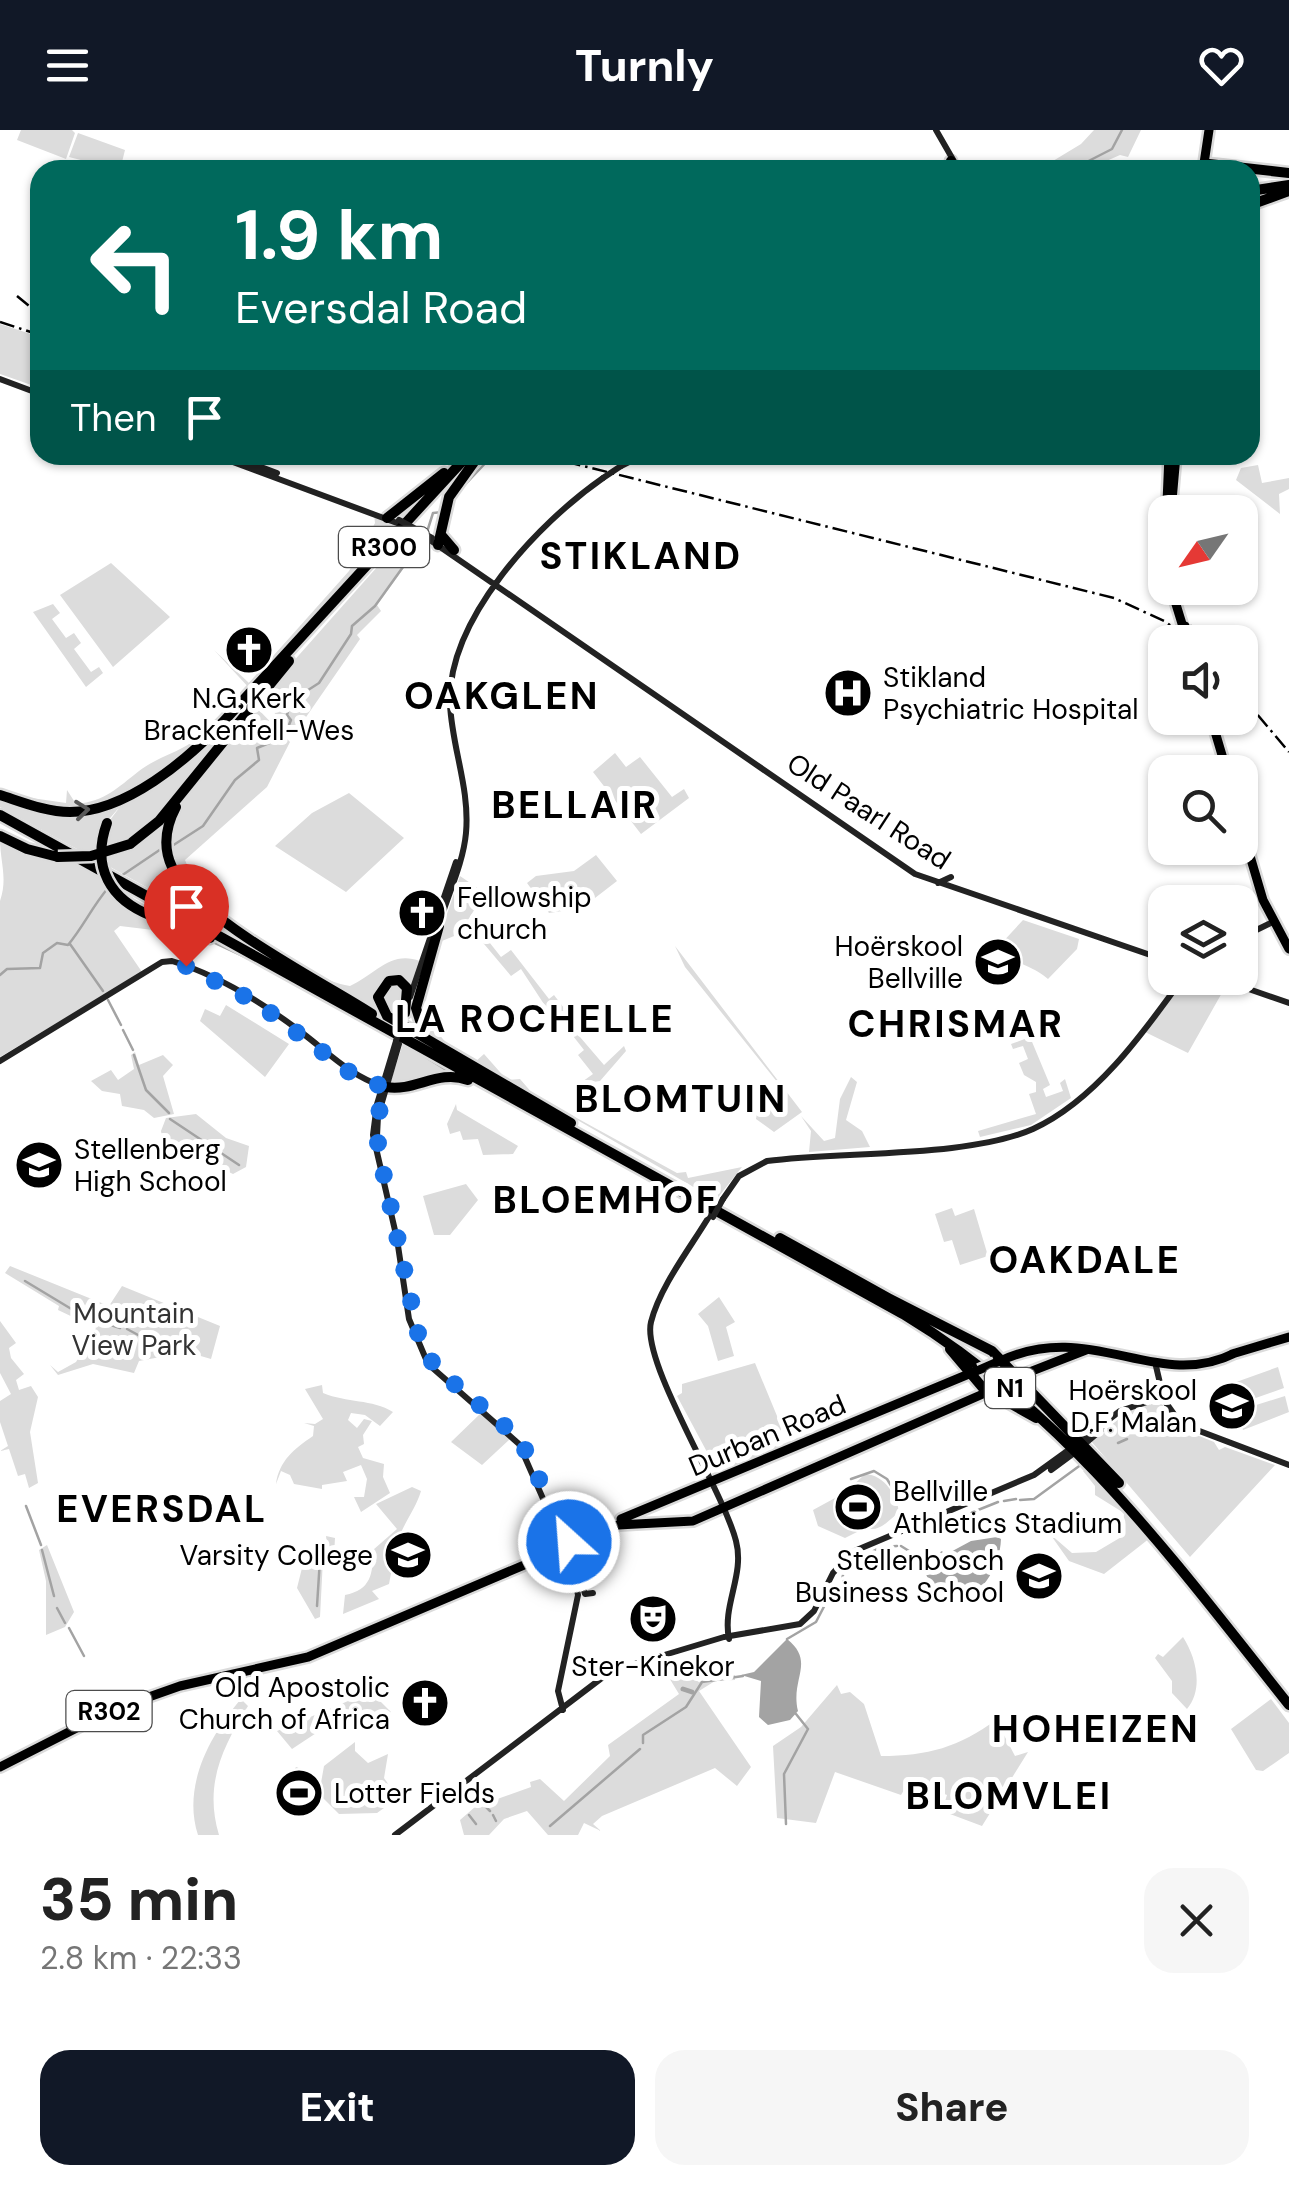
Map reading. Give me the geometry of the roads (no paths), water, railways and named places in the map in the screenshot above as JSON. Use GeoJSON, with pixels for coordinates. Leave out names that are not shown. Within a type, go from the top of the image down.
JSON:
{"type":"FeatureCollection","features":[{"type":"Feature","properties":{"kind":"highway"},"geometry":{"type":"LineString","coordinates":[[1260,171],[1289,173]]}},
{"type":"Feature","properties":{"kind":"highway"},"geometry":{"type":"LineString","coordinates":[[1260,187],[1289,186]]}},
{"type":"Feature","properties":{"kind":"highway"},"geometry":{"type":"LineString","coordinates":[[1260,200],[1289,186]]}},
{"type":"Feature","properties":{"kind":"highway"},"geometry":{"type":"LineString","coordinates":[[393,519],[459,465]]}},
{"type":"Feature","properties":{"kind":"highway","name":"R300"},"geometry":{"type":"LineString","coordinates":[[197,775],[248,703],[462,465]]}},
{"type":"Feature","properties":{"kind":"highway"},"geometry":{"type":"LineString","coordinates":[[454,550],[437,538],[449,497],[466,465]]}},
{"type":"Feature","properties":{"kind":"highway","name":"R300"},"geometry":{"type":"LineString","coordinates":[[158,775],[248,703]]}},
{"type":"Feature","properties":{"kind":"highway"},"geometry":{"type":"LineString","coordinates":[[0,795],[52,810],[82,811],[116,802],[158,775]]}},
{"type":"Feature","properties":{"kind":"highway"},"geometry":{"type":"LineString","coordinates":[[158,775],[120,806],[106,824],[100,849],[107,880],[124,902],[284,972]]}},
{"type":"Feature","properties":{"kind":"highway"},"geometry":{"type":"LineString","coordinates":[[197,775],[168,825],[166,848],[172,866],[196,896],[264,949],[372,1015]]}},
{"type":"Feature","properties":{"kind":"highway"},"geometry":{"type":"LineString","coordinates":[[0,836],[18,846],[58,857],[91,856],[130,844],[152,828],[197,775]]}},
{"type":"Feature","properties":{"kind":"highway","name":"N1"},"geometry":{"type":"LineString","coordinates":[[0,812],[888,1298],[1013,1382],[1118,1481],[1289,1694]]}},
{"type":"Feature","properties":{"kind":"highway","name":"N1"},"geometry":{"type":"LineString","coordinates":[[124,880],[903,1314],[994,1376],[1106,1478],[1289,1705]]}},
{"type":"Feature","properties":{"kind":"highway"},"geometry":{"type":"LineString","coordinates":[[438,926],[417,1020],[429,1038],[462,1059]]}},
{"type":"Feature","properties":{"kind":"highway"},"geometry":{"type":"LineString","coordinates":[[404,1019],[407,988],[397,980],[389,980],[378,997],[385,1014],[571,1123]]}},
{"type":"Feature","properties":{"kind":"highway"},"geometry":{"type":"LineString","coordinates":[[383,1083],[398,1089],[431,1078],[457,1076],[541,1114]]}},
{"type":"Feature","properties":{"kind":"highway"},"geometry":{"type":"LineString","coordinates":[[888,1298],[1001,1359],[1118,1481]]}},
{"type":"Feature","properties":{"kind":"highway"},"geometry":{"type":"LineString","coordinates":[[903,1314],[944,1344],[968,1372],[1031,1414],[1106,1478]]}},
{"type":"Feature","properties":{"kind":"main road"},"geometry":{"type":"LineString","coordinates":[[934,130],[951,160]]}},
{"type":"Feature","properties":{"kind":"main road"},"geometry":{"type":"LineString","coordinates":[[1207,160],[1211,130]]}},
{"type":"Feature","properties":{"kind":"main road"},"geometry":{"type":"LineString","coordinates":[[0,377],[30,388]]}},
{"type":"Feature","properties":{"kind":"main road","name":"Old Paarl Road"},"geometry":{"type":"LineString","coordinates":[[242,465],[393,519]]}},
{"type":"Feature","properties":{"kind":"main road","name":"Old Paarl Road"},"geometry":{"type":"LineString","coordinates":[[252,465],[437,538],[628,675],[932,882],[1148,954]]}},
{"type":"Feature","properties":{"kind":"main road"},"geometry":{"type":"LineString","coordinates":[[404,1019],[438,926],[466,828],[465,788],[451,713],[453,665],[471,618],[536,534],[602,477],[622,465]]}},
{"type":"Feature","properties":{"kind":"main road"},"geometry":{"type":"LineString","coordinates":[[1169,495],[1171,465]]}},
{"type":"Feature","properties":{"kind":"main road"},"geometry":{"type":"LineString","coordinates":[[593,1593],[584,1593],[520,1439],[439,1371],[421,1347],[378,1148],[378,1116],[383,1083],[463,830],[462,788],[448,714],[451,662],[472,609],[548,523],[602,477]]}},
{"type":"Feature","properties":{"kind":"main road","name":"Old Paarl Road"},"geometry":{"type":"LineString","coordinates":[[454,550],[496,582]]}},
{"type":"Feature","properties":{"kind":"main road"},"geometry":{"type":"LineString","coordinates":[[1253,865],[1260,892],[1289,949]]}},
{"type":"Feature","properties":{"kind":"main road"},"geometry":{"type":"LineString","coordinates":[[1255,865],[1274,920]]}},
{"type":"Feature","properties":{"kind":"main road"},"geometry":{"type":"LineString","coordinates":[[932,882],[951,877]]}},
{"type":"Feature","properties":{"kind":"main road"},"geometry":{"type":"LineString","coordinates":[[1260,879],[1260,892]]}},
{"type":"Feature","properties":{"kind":"main road"},"geometry":{"type":"LineString","coordinates":[[1258,928],[1274,920]]}},
{"type":"Feature","properties":{"kind":"main road"},"geometry":{"type":"LineString","coordinates":[[0,1061],[48,1028],[168,961],[243,994],[358,1075],[383,1083]]}},
{"type":"Feature","properties":{"kind":"main road"},"geometry":{"type":"LineString","coordinates":[[1258,993],[1286,1003]]}},
{"type":"Feature","properties":{"kind":"main road"},"geometry":{"type":"LineString","coordinates":[[730,1638],[726,1612],[738,1554],[714,1482],[664,1375],[653,1337],[658,1310],[738,1172],[759,1160],[990,1138],[1040,1121],[1134,1038],[1168,995]]}},
{"type":"Feature","properties":{"kind":"main road"},"geometry":{"type":"LineString","coordinates":[[721,1199],[739,1176],[767,1161],[1000,1140],[1042,1124],[1074,1108],[1134,1043],[1169,995]]}},
{"type":"Feature","properties":{"kind":"main road"},"geometry":{"type":"LineString","coordinates":[[321,1048],[348,1072]]}},
{"type":"Feature","properties":{"kind":"main road"},"geometry":{"type":"LineString","coordinates":[[333,1064],[383,1083]]}},
{"type":"Feature","properties":{"kind":"main road","name":"Durban Road"},"geometry":{"type":"LineString","coordinates":[[438,1599],[1001,1359],[1040,1347],[1078,1348],[1175,1365],[1209,1364],[1289,1336]]}},
{"type":"Feature","properties":{"kind":"main road","name":"Durban Road"},"geometry":{"type":"LineString","coordinates":[[1020,1376],[1078,1348]]}},
{"type":"Feature","properties":{"kind":"main road"},"geometry":{"type":"LineString","coordinates":[[1157,1362],[1164,1396],[1188,1425],[1289,1463]]}},
{"type":"Feature","properties":{"kind":"main road","name":"R302"},"geometry":{"type":"LineString","coordinates":[[614,1526],[638,1522],[686,1524],[1020,1376]]}},
{"type":"Feature","properties":{"kind":"main road"},"geometry":{"type":"LineString","coordinates":[[1085,1440],[1132,1406],[1164,1396]]}},
{"type":"Feature","properties":{"kind":"main road"},"geometry":{"type":"LineString","coordinates":[[595,1680],[626,1664],[800,1624],[814,1611],[840,1562],[854,1551],[1030,1477],[1072,1451]]}},
{"type":"Feature","properties":{"kind":"main road"},"geometry":{"type":"LineString","coordinates":[[811,1480],[827,1464]]}},
{"type":"Feature","properties":{"kind":"main road"},"geometry":{"type":"LineString","coordinates":[[762,1498],[771,1488]]}},
{"type":"Feature","properties":{"kind":"main road"},"geometry":{"type":"LineString","coordinates":[[638,1522],[653,1526]]}},
{"type":"Feature","properties":{"kind":"main road"},"geometry":{"type":"LineString","coordinates":[[606,1554],[603,1535],[614,1526]]}},
{"type":"Feature","properties":{"kind":"main road","name":"Durban Road"},"geometry":{"type":"LineString","coordinates":[[566,1545],[614,1526]]}},
{"type":"Feature","properties":{"kind":"main road"},"geometry":{"type":"LineString","coordinates":[[564,1705],[561,1676],[578,1587],[566,1545]]}},
{"type":"Feature","properties":{"kind":"main road"},"geometry":{"type":"LineString","coordinates":[[564,1705],[562,1691],[582,1584]]}},
{"type":"Feature","properties":{"kind":"main road","name":"R302"},"geometry":{"type":"LineString","coordinates":[[0,1765],[120,1703],[294,1658],[438,1599]]}},
{"type":"Feature","properties":{"kind":"main road","name":"R302"},"geometry":{"type":"LineString","coordinates":[[0,1765],[128,1704],[185,1685],[301,1659],[438,1599]]}},
{"type":"Feature","properties":{"kind":"main road"},"geometry":{"type":"LineString","coordinates":[[564,1705],[613,1674],[730,1638]]}},
{"type":"Feature","properties":{"kind":"main road"},"geometry":{"type":"LineString","coordinates":[[649,1673],[664,1657]]}},
{"type":"Feature","properties":{"kind":"main road"},"geometry":{"type":"LineString","coordinates":[[234,1671],[264,1658]]}},
{"type":"Feature","properties":{"kind":"main road"},"geometry":{"type":"LineString","coordinates":[[398,1835],[595,1680],[605,1670],[598,1664]]}},
{"type":"Feature","properties":{"kind":"main road"},"geometry":{"type":"LineString","coordinates":[[561,1676],[566,1667]]}},
{"type":"Feature","properties":{"kind":"waterway"},"geometry":{"type":"LineString","coordinates":[[1091,160],[1112,149],[1122,130]]}},
{"type":"Feature","properties":{"kind":"waterway"},"geometry":{"type":"LineString","coordinates":[[460,490],[484,465]]}},
{"type":"Feature","properties":{"kind":"waterway"},"geometry":{"type":"LineString","coordinates":[[427,532],[433,513],[443,512]]}},
{"type":"Feature","properties":{"kind":"waterway"},"geometry":{"type":"LineString","coordinates":[[172,846],[203,826],[235,780],[259,760],[257,748],[284,737],[291,720],[287,715],[291,701],[319,683],[351,634],[352,626],[375,606],[413,553],[411,546],[424,539]]}},
{"type":"Feature","properties":{"kind":"waterway"},"geometry":{"type":"LineString","coordinates":[[121,876],[164,847]]}},
{"type":"Feature","properties":{"kind":"waterway"},"geometry":{"type":"LineString","coordinates":[[0,975],[7,969],[40,968],[43,953],[57,943],[68,945],[108,888]]}},
{"type":"Feature","properties":{"kind":"waterway"},"geometry":{"type":"LineString","coordinates":[[213,942],[260,964]]}},
{"type":"Feature","properties":{"kind":"waterway"},"geometry":{"type":"LineString","coordinates":[[70,944],[103,991]]}},
{"type":"Feature","properties":{"kind":"waterway"},"geometry":{"type":"LineString","coordinates":[[108,1000],[121,1025]]}},
{"type":"Feature","properties":{"kind":"waterway"},"geometry":{"type":"LineString","coordinates":[[123,1030],[133,1050]]}},
{"type":"Feature","properties":{"kind":"waterway"},"geometry":{"type":"LineString","coordinates":[[416,1051],[448,1071]]}},
{"type":"Feature","properties":{"kind":"waterway"},"geometry":{"type":"LineString","coordinates":[[134,1055],[146,1090],[169,1113]]}},
{"type":"Feature","properties":{"kind":"waterway"},"geometry":{"type":"LineString","coordinates":[[170,1119],[239,1165]]}},
{"type":"Feature","properties":{"kind":"waterway"},"geometry":{"type":"LineString","coordinates":[[25,1281],[83,1316],[120,1328]]}},
{"type":"Feature","properties":{"kind":"waterway"},"geometry":{"type":"LineString","coordinates":[[127,1329],[140,1336]]}},
{"type":"Feature","properties":{"kind":"waterway"},"geometry":{"type":"LineString","coordinates":[[151,1345],[179,1348]]}},
{"type":"Feature","properties":{"kind":"waterway"},"geometry":{"type":"LineString","coordinates":[[1144,1428],[1164,1420]]}},
{"type":"Feature","properties":{"kind":"waterway"},"geometry":{"type":"LineString","coordinates":[[1118,1443],[1127,1439]]}},
{"type":"Feature","properties":{"kind":"waterway"},"geometry":{"type":"LineString","coordinates":[[1020,1500],[1034,1499],[1082,1464]]}},
{"type":"Feature","properties":{"kind":"waterway"},"geometry":{"type":"LineString","coordinates":[[851,1479],[874,1471],[887,1479],[895,1492]]}},
{"type":"Feature","properties":{"kind":"waterway"},"geometry":{"type":"LineString","coordinates":[[1004,1501],[1016,1499]]}},
{"type":"Feature","properties":{"kind":"waterway"},"geometry":{"type":"LineString","coordinates":[[935,1525],[944,1530],[963,1516],[998,1502]]}},
{"type":"Feature","properties":{"kind":"waterway"},"geometry":{"type":"LineString","coordinates":[[26,1506],[41,1545]]}},
{"type":"Feature","properties":{"kind":"waterway"},"geometry":{"type":"LineString","coordinates":[[860,1558],[881,1547],[897,1546]]}},
{"type":"Feature","properties":{"kind":"waterway"},"geometry":{"type":"LineString","coordinates":[[901,1546],[925,1561]]}},
{"type":"Feature","properties":{"kind":"waterway"},"geometry":{"type":"LineString","coordinates":[[317,1606],[320,1559],[331,1547]]}},
{"type":"Feature","properties":{"kind":"waterway"},"geometry":{"type":"LineString","coordinates":[[42,1550],[54,1596]]}},
{"type":"Feature","properties":{"kind":"waterway"},"geometry":{"type":"LineString","coordinates":[[842,1580],[844,1570],[855,1561]]}},
{"type":"Feature","properties":{"kind":"waterway"},"geometry":{"type":"LineString","coordinates":[[787,1639],[816,1622],[829,1597]]}},
{"type":"Feature","properties":{"kind":"waterway"},"geometry":{"type":"LineString","coordinates":[[57,1608],[65,1623]]}},
{"type":"Feature","properties":{"kind":"waterway"},"geometry":{"type":"LineString","coordinates":[[69,1628],[84,1656]]}},
{"type":"Feature","properties":{"kind":"waterway"},"geometry":{"type":"LineString","coordinates":[[643,1743],[643,1735],[686,1707],[702,1682],[743,1676]]}},
{"type":"Feature","properties":{"kind":"waterway"},"geometry":{"type":"LineString","coordinates":[[683,1689],[692,1692]]}},
{"type":"Feature","properties":{"kind":"waterway"},"geometry":{"type":"LineString","coordinates":[[786,1824],[784,1774],[808,1729],[796,1714]]}},
{"type":"Feature","properties":{"kind":"waterway"},"geometry":{"type":"LineString","coordinates":[[550,1826],[640,1749]]}},
{"type":"Feature","properties":{"kind":"waterway"},"geometry":{"type":"LineString","coordinates":[[482,1803],[490,1811]]}},
{"type":"Feature","properties":{"kind":"waterway"},"geometry":{"type":"LineString","coordinates":[[469,1815],[476,1824]]}},
{"type":"Feature","properties":{"kind":"waterway"},"geometry":{"type":"LineString","coordinates":[[493,1815],[496,1821]]}},
{"type":"Feature","properties":{"kind":"railway"},"geometry":{"type":"LineString","coordinates":[[17,296],[30,307]]}},
{"type":"Feature","properties":{"kind":"railway"},"geometry":{"type":"LineString","coordinates":[[0,322],[30,332]]}},
{"type":"Feature","properties":{"kind":"railway"},"geometry":{"type":"LineString","coordinates":[[579,465],[1114,598],[1170,625]]}},
{"type":"Feature","properties":{"kind":"railway"},"geometry":{"type":"LineString","coordinates":[[1258,715],[1289,752]]}},
{"type":"Feature","properties":{"kind":"place","name":"N.G. Kerk Brackenfell-Wes"},"geometry":{"type":"Point","coordinates":[249,650]}},
{"type":"Feature","properties":{"kind":"place","name":"Stikland Psychiatric Hospital"},"geometry":{"type":"Point","coordinates":[848,693]}},
{"type":"Feature","properties":{"kind":"place","name":"Fellowship church"},"geometry":{"type":"Point","coordinates":[422,913]}},
{"type":"Feature","properties":{"kind":"place","name":"Hoërskool Bellville"},"geometry":{"type":"Point","coordinates":[998,962]}},
{"type":"Feature","properties":{"kind":"place","name":"Stellenberg High School"},"geometry":{"type":"Point","coordinates":[39,1165]}},
{"type":"Feature","properties":{"kind":"place","name":"Hoërskool D.F. Malan"},"geometry":{"type":"Point","coordinates":[1232,1406]}},
{"type":"Feature","properties":{"kind":"place","name":"Bellville Athletics Stadium"},"geometry":{"type":"Point","coordinates":[858,1507]}},
{"type":"Feature","properties":{"kind":"place","name":"Varsity College"},"geometry":{"type":"Point","coordinates":[408,1555]}},
{"type":"Feature","properties":{"kind":"place","name":"Stellenbosch Business School"},"geometry":{"type":"Point","coordinates":[1039,1576]}},
{"type":"Feature","properties":{"kind":"place","name":"Ster-Kinekor"},"geometry":{"type":"Point","coordinates":[653,1619]}},
{"type":"Feature","properties":{"kind":"place","name":"Old Apostolic Church of Africa"},"geometry":{"type":"Point","coordinates":[425,1703]}},
{"type":"Feature","properties":{"kind":"place","name":"Lotter Fields"},"geometry":{"type":"Point","coordinates":[299,1793]}},
{"type":"Feature","properties":{"kind":"district","name":"STIKLAND"},"geometry":{"type":"Point","coordinates":[641,556]}},
{"type":"Feature","properties":{"kind":"district","name":"OAKGLEN"},"geometry":{"type":"Point","coordinates":[502,696]}},
{"type":"Feature","properties":{"kind":"district","name":"BELLAIR"},"geometry":{"type":"Point","coordinates":[575,805]}},
{"type":"Feature","properties":{"kind":"district","name":"LA ROCHELLE"},"geometry":{"type":"Point","coordinates":[535,1019]}},
{"type":"Feature","properties":{"kind":"district","name":"CHRISMAR"},"geometry":{"type":"Point","coordinates":[956,1024]}},
{"type":"Feature","properties":{"kind":"district","name":"BLOMTUIN"},"geometry":{"type":"Point","coordinates":[681,1099]}},
{"type":"Feature","properties":{"kind":"district","name":"BLOEMHOF"},"geometry":{"type":"Point","coordinates":[606,1200]}},
{"type":"Feature","properties":{"kind":"district","name":"OAKDALE"},"geometry":{"type":"Point","coordinates":[1085,1260]}},
{"type":"Feature","properties":{"kind":"district","name":"EVERSDAL"},"geometry":{"type":"Point","coordinates":[162,1509]}},
{"type":"Feature","properties":{"kind":"district","name":"HOHEIZEN"},"geometry":{"type":"Point","coordinates":[1096,1729]}},
{"type":"Feature","properties":{"kind":"district","name":"BLOMVLEI"},"geometry":{"type":"Point","coordinates":[1009,1796]}},
{"type":"Feature","properties":{"kind":"park label","name":"Mountain View Park"},"geometry":{"type":"Point","coordinates":[134,1329]}}]}
